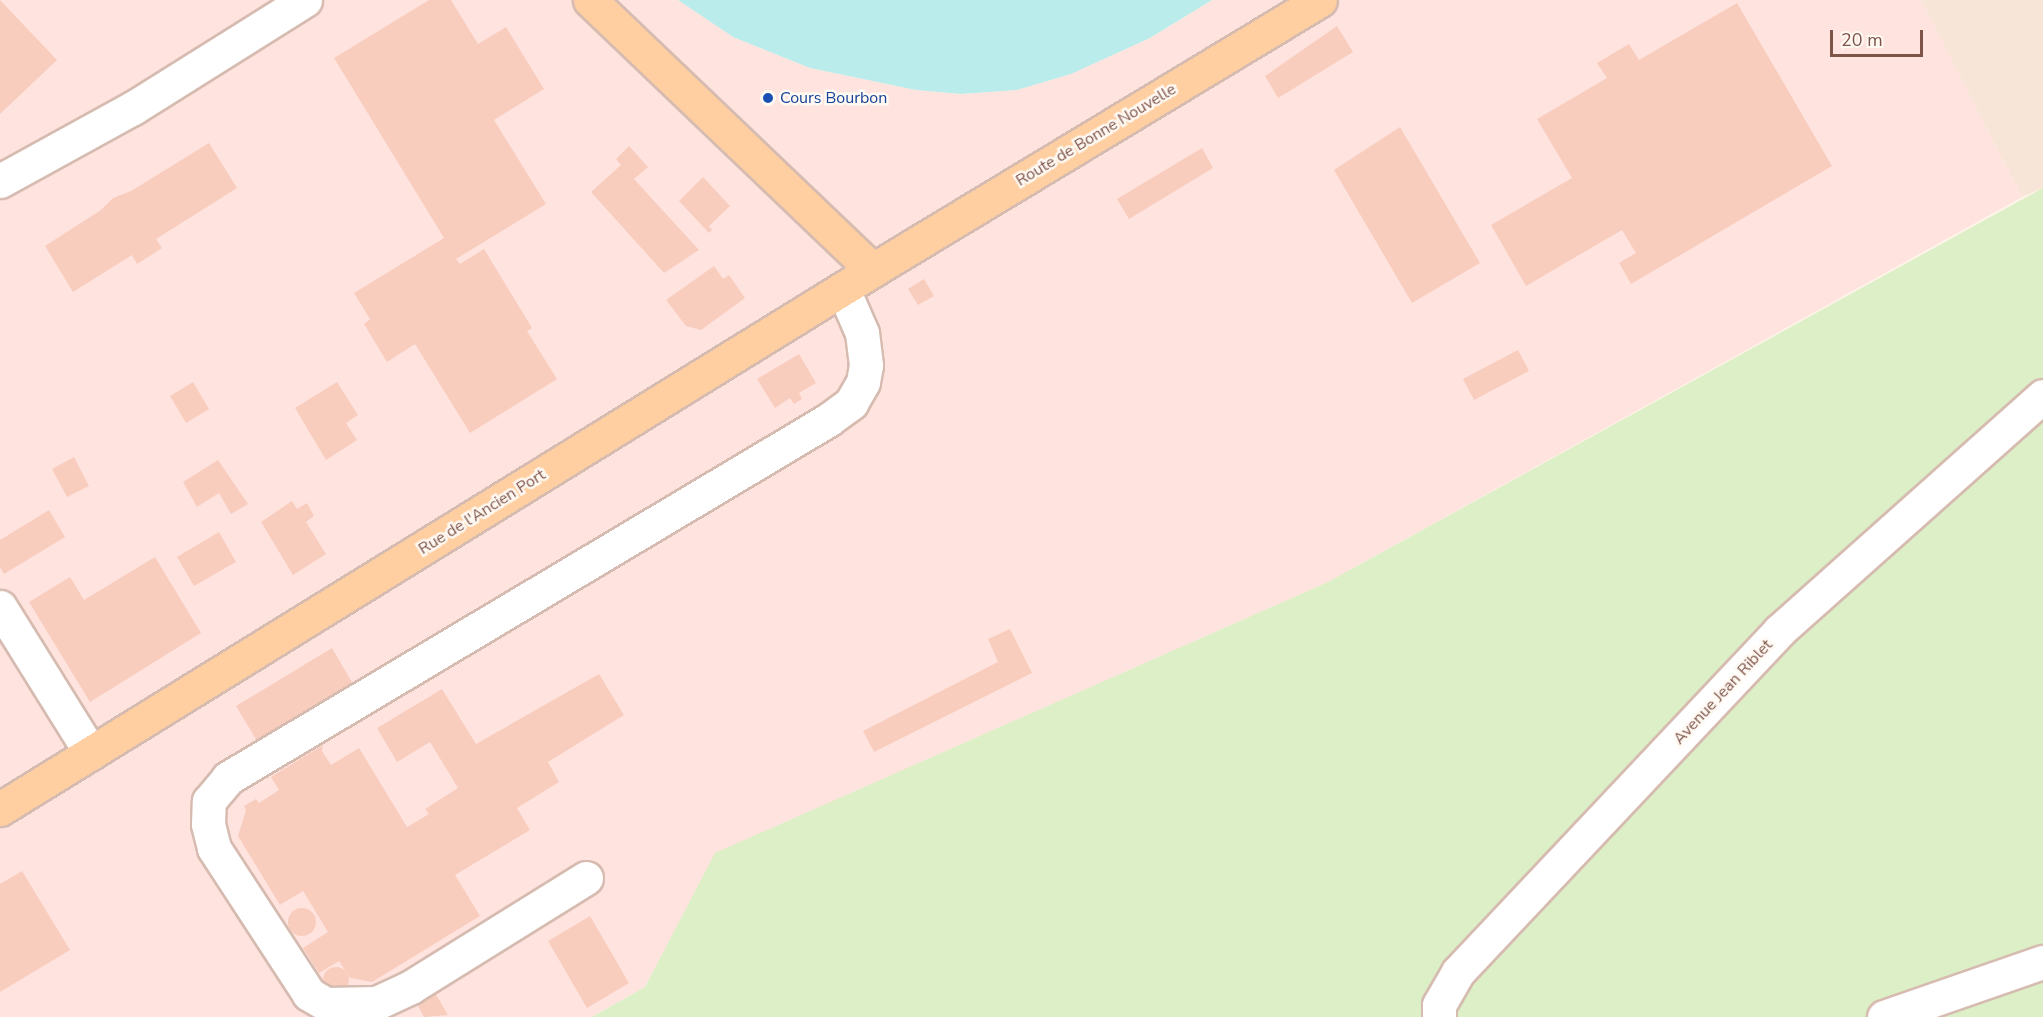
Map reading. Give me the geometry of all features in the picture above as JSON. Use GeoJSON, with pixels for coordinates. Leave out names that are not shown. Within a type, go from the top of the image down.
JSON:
{"type":"FeatureCollection","features":[{"type":"Feature","properties":{"kind":"main road"},"geometry":{"type":"LineString","coordinates":[[590,0],[873,270]]}},
{"type":"Feature","properties":{"kind":"main road","name":"Route de Bonne Nouvelle"},"geometry":{"type":"LineString","coordinates":[[873,270],[1320,0]]}},
{"type":"Feature","properties":{"kind":"main road","name":"Rue de l'Ancien Port"},"geometry":{"type":"LineString","coordinates":[[0,809],[873,270]]}},
{"type":"Feature","properties":{"kind":"street"},"geometry":{"type":"LineString","coordinates":[[0,181],[133,108],[305,0]]}},
{"type":"Feature","properties":{"kind":"street"},"geometry":{"type":"LineString","coordinates":[[586,878],[411,987],[376,1003],[326,1004],[309,994],[214,848],[208,824],[209,801],[228,778],[818,426],[851,403],[863,382],[866,365],[862,333],[843,290]]}},
{"type":"Feature","properties":{"kind":"street","name":"Avenue Jean Riblet"},"geometry":{"type":"LineString","coordinates":[[1439,1017],[1439,1005],[1458,972],[1779,631],[2043,396]]}},
{"type":"Feature","properties":{"kind":"street"},"geometry":{"type":"LineString","coordinates":[[0,607],[91,753]]}},
{"type":"Feature","properties":{"kind":"street"},"geometry":{"type":"LineString","coordinates":[[1884,1017],[2043,962]]}},
{"type":"Feature","properties":{"kind":"shaded area"},"geometry":{"type":"Polygon","coordinates":[[[0,0],[678,0],[733,37],[810,68],[916,90],[961,94],[1017,90],[1071,74],[1150,38],[1212,0],[1921,0],[2022,197],[1328,582],[716,853],[645,987],[592,1017],[0,1017],[0,0]]]}},
{"type":"Feature","properties":{"kind":"shaded area"},"geometry":{"type":"Polygon","coordinates":[[[1921,0],[2043,0],[2043,188],[2022,197],[1921,0]]]}},
{"type":"Feature","properties":{"kind":"green space"},"geometry":{"type":"Polygon","coordinates":[[[2043,188],[2043,1017],[592,1017],[645,987],[715,853],[1328,582],[2043,188]]]}},
{"type":"Feature","properties":{"kind":"water"},"geometry":{"type":"Polygon","coordinates":[[[678,0],[1212,0],[1150,38],[1071,74],[1017,90],[961,94],[916,90],[810,68],[733,37],[678,0]]]}},
{"type":"Feature","properties":{"kind":"building"},"geometry":{"type":"Polygon","coordinates":[[[0,0],[57,60],[0,114],[0,0]]]}},
{"type":"Feature","properties":{"kind":"building"},"geometry":{"type":"Polygon","coordinates":[[[429,0],[451,0],[478,44],[506,27],[544,89],[494,120],[546,204],[456,259],[460,264],[484,249],[532,328],[527,331],[557,379],[470,433],[415,344],[387,362],[364,324],[370,319],[354,293],[444,238],[334,58],[429,0]]]}},
{"type":"Feature","properties":{"kind":"building"},"geometry":{"type":"Polygon","coordinates":[[[1737,3],[1832,166],[1631,284],[1619,263],[1636,253],[1622,230],[1526,286],[1491,225],[1572,178],[1537,119],[1607,78],[1597,63],[1629,44],[1639,60],[1737,3]]]}},
{"type":"Feature","properties":{"kind":"building"},"geometry":{"type":"Polygon","coordinates":[[[1337,26],[1353,52],[1278,98],[1265,76],[1337,26]]]}},
{"type":"Feature","properties":{"kind":"building"},"geometry":{"type":"Polygon","coordinates":[[[1400,127],[1480,263],[1412,303],[1334,170],[1400,127]]]}},
{"type":"Feature","properties":{"kind":"building"},"geometry":{"type":"Polygon","coordinates":[[[209,143],[237,188],[156,239],[162,248],[137,264],[132,255],[73,292],[45,246],[101,210],[113,198],[131,191],[209,143]]]}},
{"type":"Feature","properties":{"kind":"building"},"geometry":{"type":"Polygon","coordinates":[[[629,146],[648,167],[634,179],[699,250],[664,273],[591,192],[621,165],[616,159],[629,146]]]}},
{"type":"Feature","properties":{"kind":"building"},"geometry":{"type":"Polygon","coordinates":[[[1202,148],[1213,168],[1129,219],[1117,199],[1202,148]]]}},
{"type":"Feature","properties":{"kind":"building"},"geometry":{"type":"Polygon","coordinates":[[[703,177],[730,206],[709,226],[712,230],[709,233],[679,201],[703,177]]]}},
{"type":"Feature","properties":{"kind":"building"},"geometry":{"type":"Polygon","coordinates":[[[714,266],[723,279],[729,275],[745,298],[701,330],[686,326],[666,300],[714,266]]]}},
{"type":"Feature","properties":{"kind":"building"},"geometry":{"type":"Polygon","coordinates":[[[924,279],[934,296],[918,305],[908,289],[924,279]]]}},
{"type":"Feature","properties":{"kind":"building"},"geometry":{"type":"Polygon","coordinates":[[[1518,350],[1529,371],[1474,400],[1463,379],[1518,350]]]}},
{"type":"Feature","properties":{"kind":"building"},"geometry":{"type":"Polygon","coordinates":[[[799,354],[816,383],[799,393],[802,399],[794,404],[790,398],[775,408],[757,379],[799,354]]]}},
{"type":"Feature","properties":{"kind":"building"},"geometry":{"type":"Polygon","coordinates":[[[193,382],[209,409],[186,423],[170,396],[193,382]]]}},
{"type":"Feature","properties":{"kind":"building"},"geometry":{"type":"Polygon","coordinates":[[[337,382],[358,415],[346,423],[357,440],[326,460],[295,408],[337,382]]]}},
{"type":"Feature","properties":{"kind":"building"},"geometry":{"type":"Polygon","coordinates":[[[74,457],[89,486],[67,497],[52,469],[74,457]]]}},
{"type":"Feature","properties":{"kind":"building"},"geometry":{"type":"Polygon","coordinates":[[[218,460],[248,504],[231,514],[219,493],[197,507],[183,482],[218,460]]]}},
{"type":"Feature","properties":{"kind":"building"},"geometry":{"type":"Polygon","coordinates":[[[292,501],[297,509],[307,503],[314,516],[306,522],[326,554],[293,575],[261,522],[292,501]]]}},
{"type":"Feature","properties":{"kind":"building"},"geometry":{"type":"Polygon","coordinates":[[[49,510],[65,537],[4,574],[0,567],[0,540],[49,510]]]}},
{"type":"Feature","properties":{"kind":"building"},"geometry":{"type":"Polygon","coordinates":[[[219,532],[236,562],[194,586],[177,557],[219,532]]]}},
{"type":"Feature","properties":{"kind":"building"},"geometry":{"type":"Polygon","coordinates":[[[155,557],[201,633],[90,702],[29,602],[70,577],[84,600],[155,557]]]}},
{"type":"Feature","properties":{"kind":"building"},"geometry":{"type":"Polygon","coordinates":[[[1010,629],[1032,673],[874,752],[863,731],[998,662],[988,639],[1010,629]]]}},
{"type":"Feature","properties":{"kind":"building"},"geometry":{"type":"Polygon","coordinates":[[[332,648],[353,684],[257,741],[236,706],[332,648]]]}},
{"type":"Feature","properties":{"kind":"building"},"geometry":{"type":"Polygon","coordinates":[[[599,674],[624,715],[548,762],[559,782],[517,808],[530,830],[455,875],[480,916],[372,982],[350,978],[339,961],[319,973],[303,948],[328,932],[303,891],[280,905],[238,836],[246,810],[244,806],[256,799],[259,803],[279,790],[271,777],[323,745],[322,751],[331,765],[359,748],[407,827],[429,814],[425,809],[458,788],[430,742],[397,762],[377,728],[442,689],[476,744],[599,674]]]}},
{"type":"Feature","properties":{"kind":"building"},"geometry":{"type":"Polygon","coordinates":[[[22,871],[70,950],[0,992],[0,884],[22,871]]]}},
{"type":"Feature","properties":{"kind":"building"},"geometry":{"type":"Polygon","coordinates":[[[302,908],[312,912],[316,922],[312,932],[302,936],[292,932],[288,922],[292,912],[302,908]]]}},
{"type":"Feature","properties":{"kind":"building"},"geometry":{"type":"Polygon","coordinates":[[[590,916],[629,983],[587,1008],[548,941],[590,916]]]}},
{"type":"Feature","properties":{"kind":"building"},"geometry":{"type":"Polygon","coordinates":[[[336,967],[345,971],[349,980],[345,989],[336,993],[327,989],[323,980],[327,971],[336,967]]]}},
{"type":"Feature","properties":{"kind":"building"},"geometry":{"type":"Polygon","coordinates":[[[435,993],[448,1015],[424,1017],[417,1004],[435,993]]]}},
{"type":"Feature","properties":{"kind":"place","name":"Cours Bourbon"},"geometry":{"type":"Point","coordinates":[768,98]}}]}
